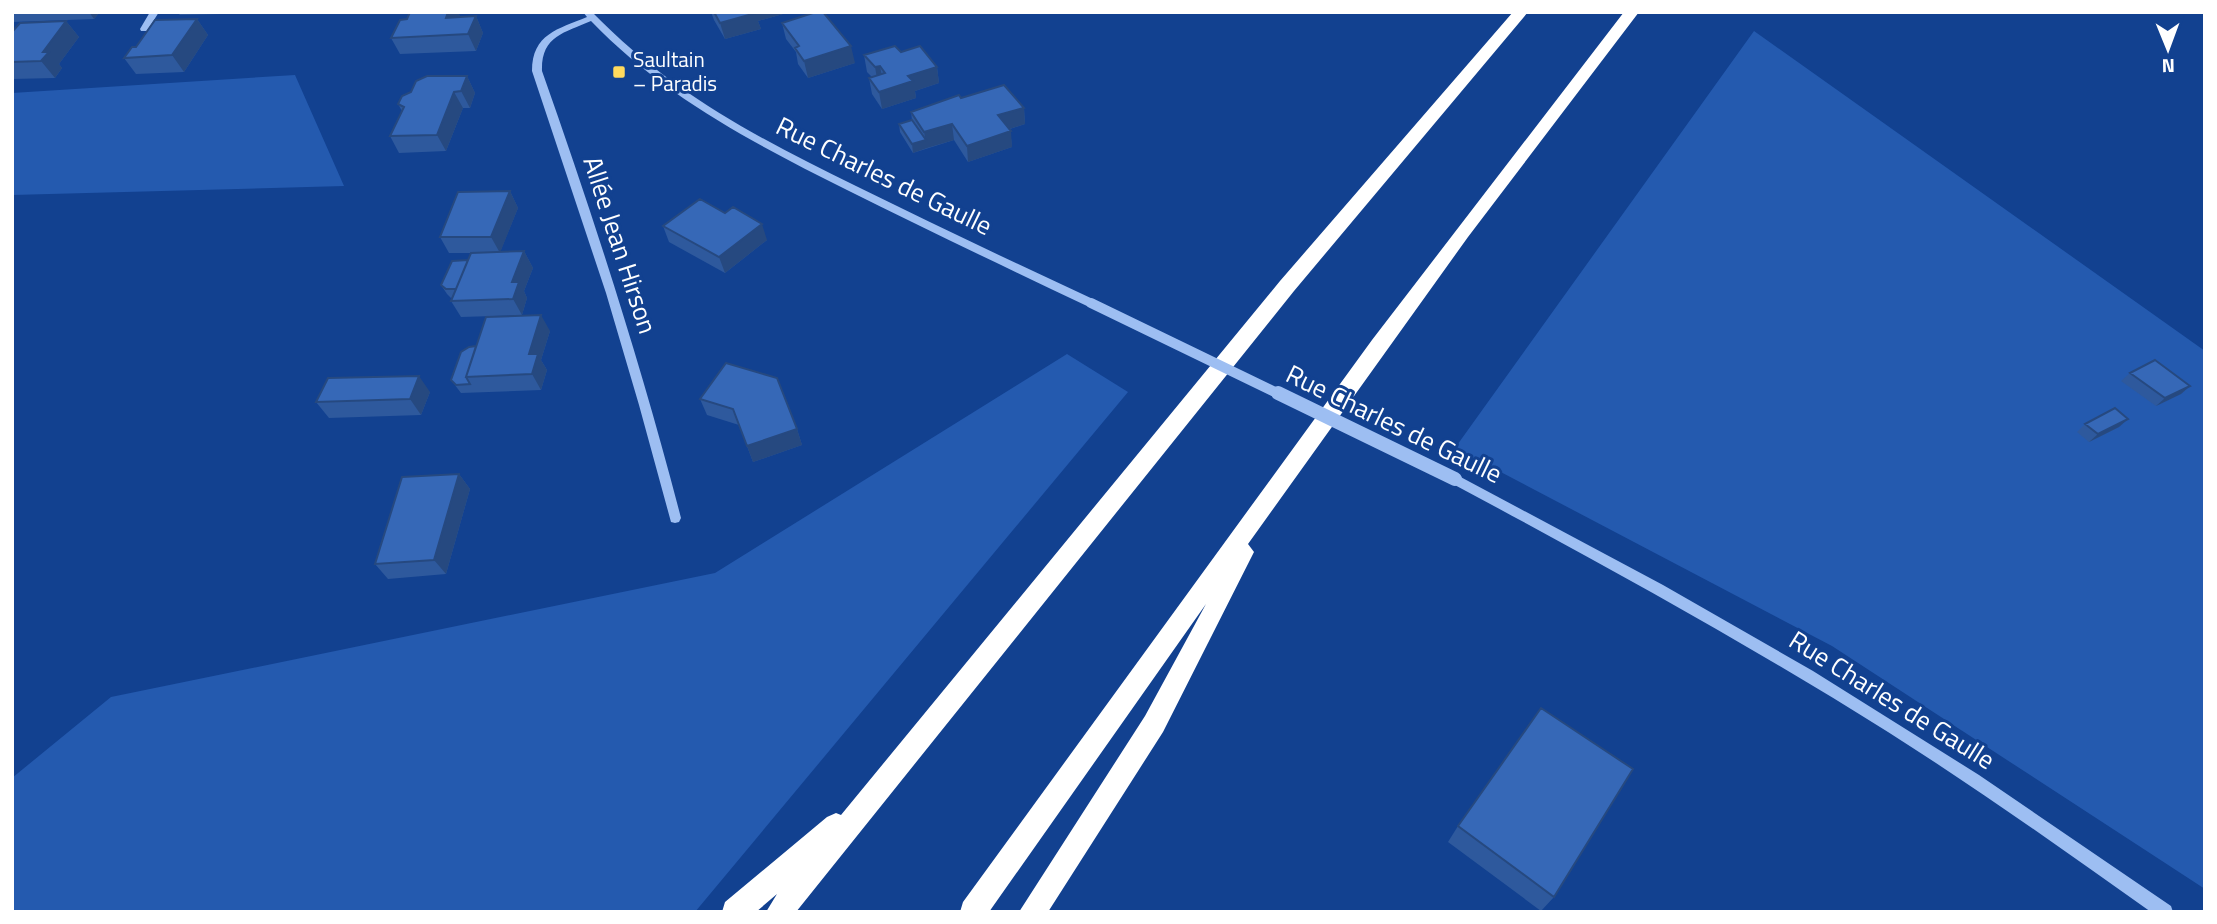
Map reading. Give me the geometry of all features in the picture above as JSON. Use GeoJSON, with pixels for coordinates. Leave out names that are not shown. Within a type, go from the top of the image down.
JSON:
{"type":"FeatureCollection","features":[{"type":"Feature","properties":{"kind":"highway"},"geometry":{"type":"LineString","coordinates":[[779,912],[1287,286],[1521,12]]}},
{"type":"Feature","properties":{"kind":"highway"},"geometry":{"type":"LineString","coordinates":[[974,912],[1268,498],[1488,199],[1632,12]]}},
{"type":"Feature","properties":{"kind":"highway"},"geometry":{"type":"LineString","coordinates":[[1032,912],[1175,688],[1268,498]]}},
{"type":"Feature","properties":{"kind":"highway"},"geometry":{"type":"LineString","coordinates":[[736,912],[870,798]]}},
{"type":"Feature","properties":{"kind":"street"},"geometry":{"type":"LineString","coordinates":[[144,29],[155,12]]}},
{"type":"Feature","properties":{"kind":"street","name":"Rue Charles de Gaulle"},"geometry":{"type":"LineString","coordinates":[[590,15],[658,78],[739,131],[1455,479],[1699,611],[1857,705],[1981,785],[2165,912]]}},
{"type":"Feature","properties":{"kind":"street","name":"Allée Jean Hirson"},"geometry":{"type":"LineString","coordinates":[[590,15],[540,45],[536,58],[537,71],[608,276],[647,404],[675,517]]}},
{"type":"Feature","properties":{"kind":"shaded area"},"geometry":{"type":"Polygon","coordinates":[[[1754,31],[2205,351],[2205,889],[1832,646],[1455,448],[1754,31]]]}},
{"type":"Feature","properties":{"kind":"shaded area"},"geometry":{"type":"Polygon","coordinates":[[[295,75],[344,186],[12,195],[12,93],[295,75]]]}},
{"type":"Feature","properties":{"kind":"shaded area"},"geometry":{"type":"Polygon","coordinates":[[[1067,354],[1128,392],[695,912],[12,912],[12,778],[111,697],[715,573],[1067,354]]]}},
{"type":"Feature","properties":{"kind":"building"},"geometry":{"type":"Polygon","coordinates":[[[410,12],[448,12],[446,18],[476,16],[468,34],[391,38],[400,20],[407,19],[410,12]]]}},
{"type":"Feature","properties":{"kind":"building"},"geometry":{"type":"Polygon","coordinates":[[[714,12],[756,12],[756,13],[720,23],[714,12]]]}},
{"type":"Feature","properties":{"kind":"building"},"geometry":{"type":"Polygon","coordinates":[[[823,12],[851,46],[804,61],[795,48],[799,46],[782,23],[823,12]]]}},
{"type":"Feature","properties":{"kind":"building"},"geometry":{"type":"Polygon","coordinates":[[[197,19],[172,55],[124,58],[132,47],[136,47],[155,20],[197,19]]]}},
{"type":"Feature","properties":{"kind":"building"},"geometry":{"type":"Polygon","coordinates":[[[66,21],[43,52],[49,52],[41,61],[12,62],[12,32],[20,23],[66,21]]]}},
{"type":"Feature","properties":{"kind":"building"},"geometry":{"type":"Polygon","coordinates":[[[895,46],[901,52],[920,46],[937,67],[908,76],[913,81],[879,92],[869,78],[885,73],[864,55],[895,46]]]}},
{"type":"Feature","properties":{"kind":"building"},"geometry":{"type":"Polygon","coordinates":[[[427,76],[467,76],[461,91],[454,92],[437,135],[390,136],[404,107],[398,104],[402,96],[411,92],[416,81],[427,76]]]}},
{"type":"Feature","properties":{"kind":"building"},"geometry":{"type":"Polygon","coordinates":[[[1004,85],[1024,108],[998,115],[1011,131],[967,146],[952,124],[924,132],[911,112],[959,95],[961,98],[1004,85]]]}},
{"type":"Feature","properties":{"kind":"building"},"geometry":{"type":"Polygon","coordinates":[[[912,120],[926,140],[912,144],[899,124],[912,120]]]}},
{"type":"Feature","properties":{"kind":"building"},"geometry":{"type":"Polygon","coordinates":[[[510,191],[491,237],[440,237],[458,192],[510,191]]]}},
{"type":"Feature","properties":{"kind":"building"},"geometry":{"type":"Polygon","coordinates":[[[700,199],[725,213],[733,207],[762,224],[719,257],[663,226],[700,199]]]}},
{"type":"Feature","properties":{"kind":"building"},"geometry":{"type":"Polygon","coordinates":[[[524,251],[512,282],[519,282],[513,299],[451,301],[471,253],[524,251]]]}},
{"type":"Feature","properties":{"kind":"building"},"geometry":{"type":"Polygon","coordinates":[[[468,260],[456,289],[446,289],[441,285],[452,261],[468,260]]]}},
{"type":"Feature","properties":{"kind":"building"},"geometry":{"type":"Polygon","coordinates":[[[541,315],[529,354],[538,354],[532,374],[466,377],[486,317],[541,315]]]}},
{"type":"Feature","properties":{"kind":"building"},"geometry":{"type":"Polygon","coordinates":[[[476,346],[466,377],[470,384],[456,385],[451,380],[461,352],[476,346]]]}},
{"type":"Feature","properties":{"kind":"building"},"geometry":{"type":"Polygon","coordinates":[[[2155,360],[2190,386],[2165,398],[2130,373],[2155,360]]]}},
{"type":"Feature","properties":{"kind":"building"},"geometry":{"type":"Polygon","coordinates":[[[726,363],[777,378],[797,429],[747,446],[733,409],[700,399],[726,363]]]}},
{"type":"Feature","properties":{"kind":"building"},"geometry":{"type":"Polygon","coordinates":[[[419,376],[410,399],[316,402],[328,378],[419,376]]]}},
{"type":"Feature","properties":{"kind":"building"},"geometry":{"type":"Polygon","coordinates":[[[2115,408],[2128,419],[2098,434],[2085,424],[2115,408]]]}},
{"type":"Feature","properties":{"kind":"building"},"geometry":{"type":"Polygon","coordinates":[[[459,474],[434,560],[375,564],[402,477],[459,474]]]}},
{"type":"Feature","properties":{"kind":"building"},"geometry":{"type":"Polygon","coordinates":[[[1541,708],[1633,769],[1554,897],[1458,826],[1541,708]]]}},
{"type":"Feature","properties":{"kind":"place","name":"Saultain – Paradis"},"geometry":{"type":"Point","coordinates":[619,72]}}]}
